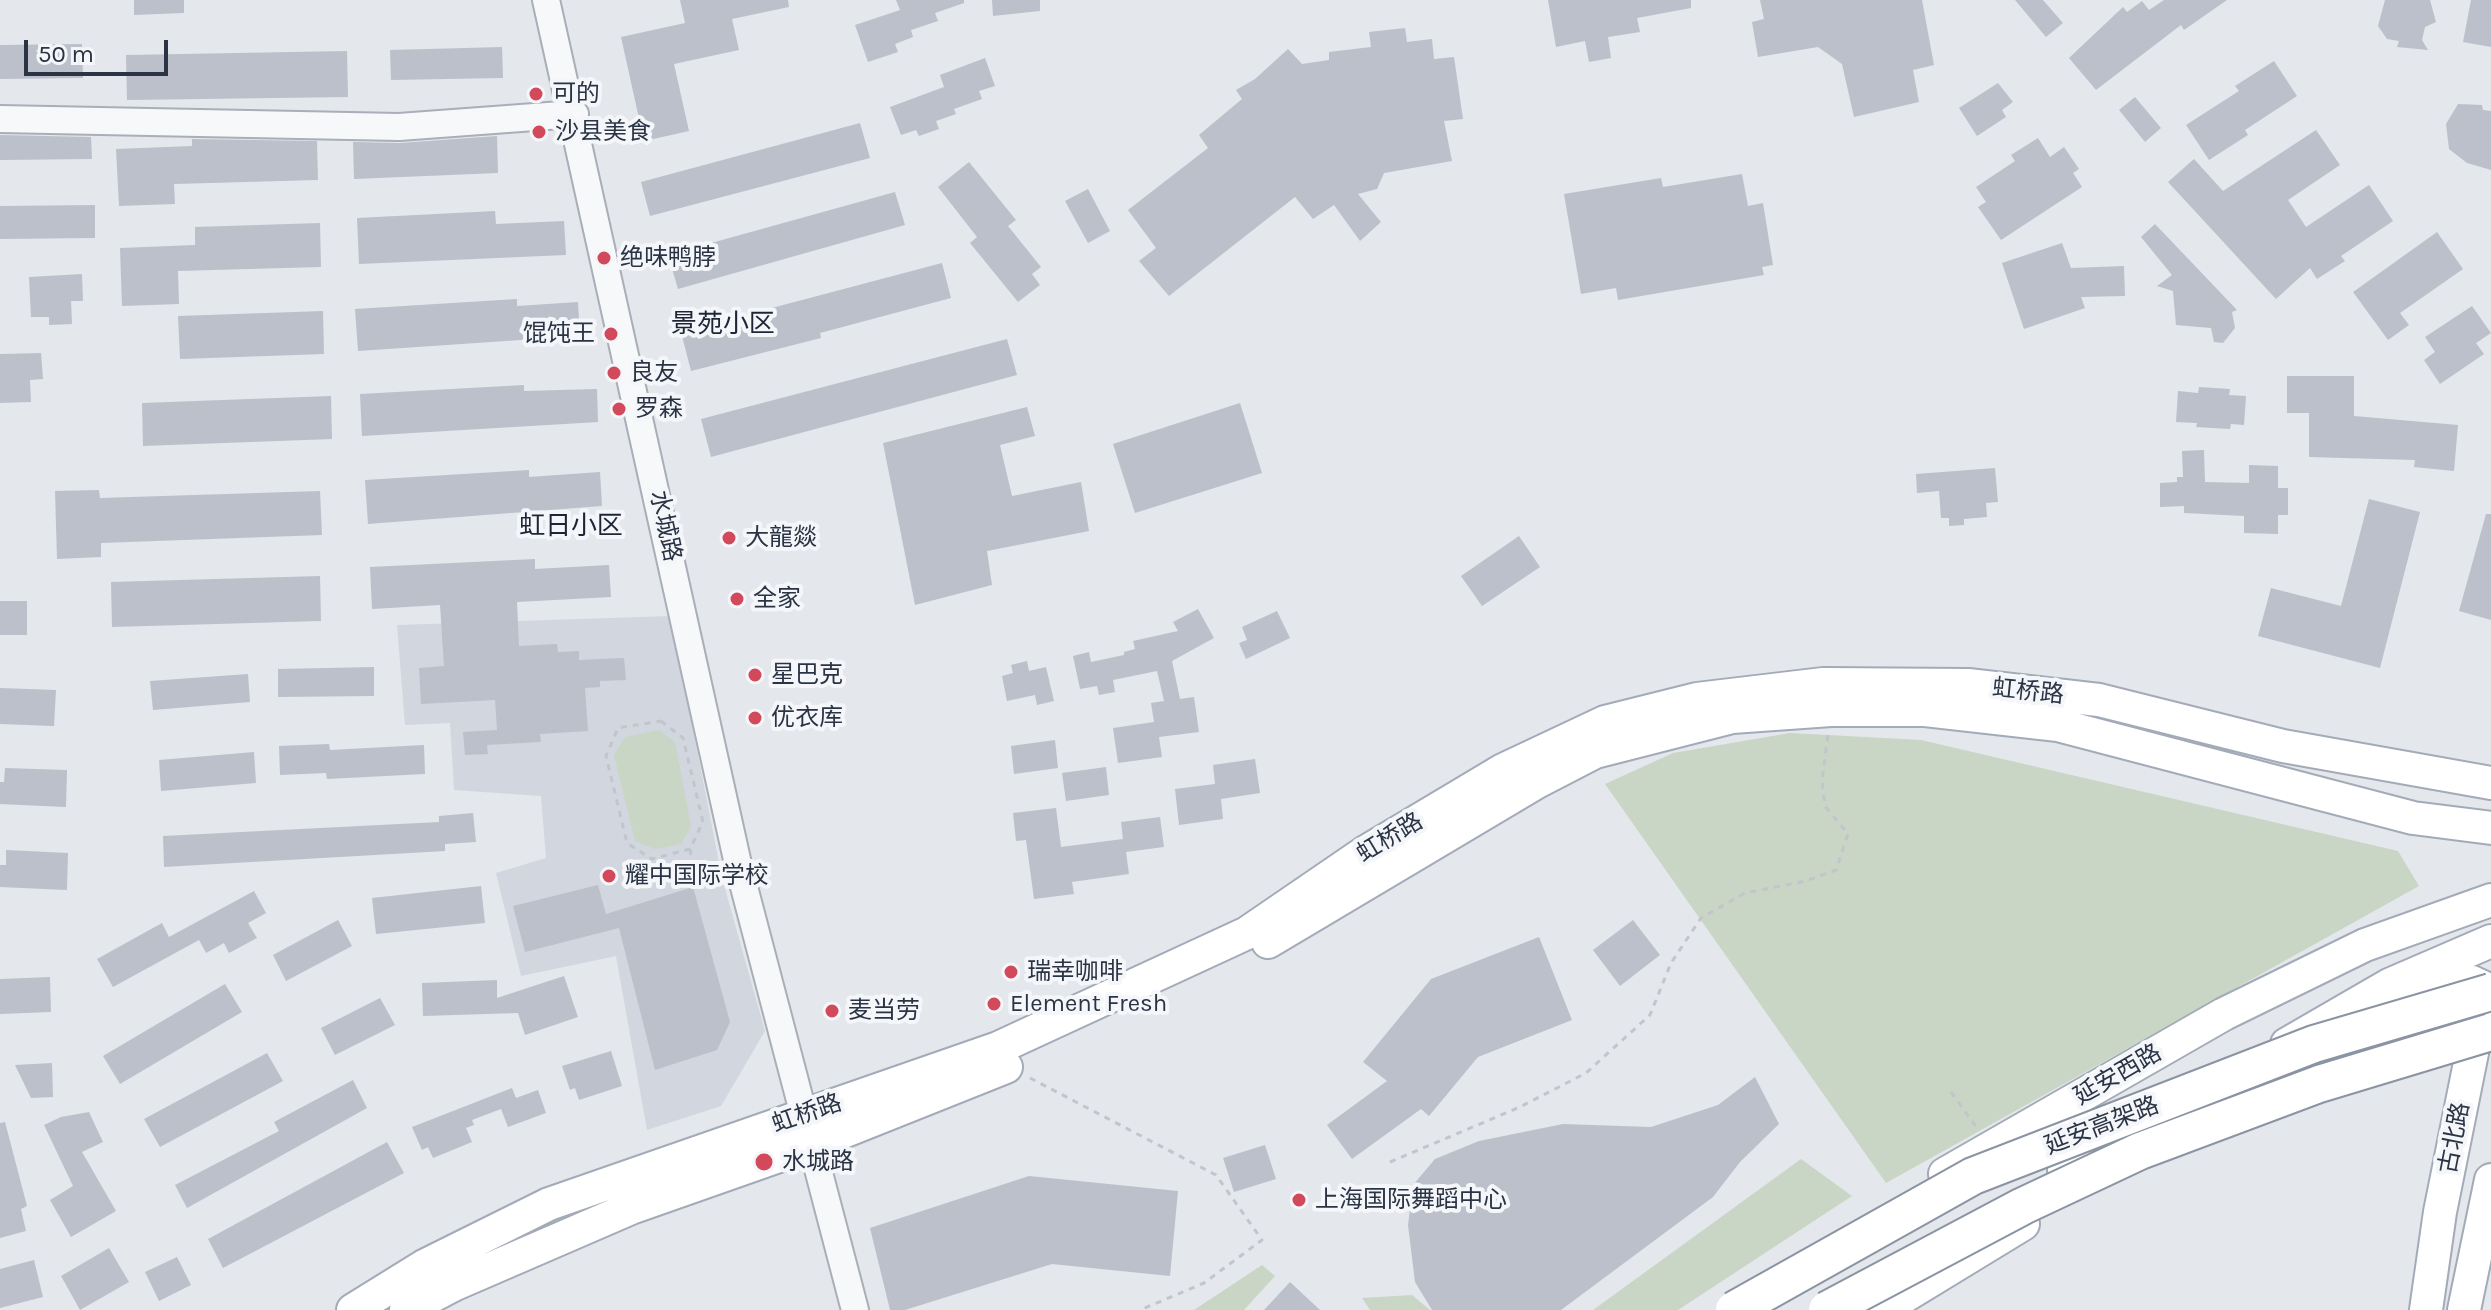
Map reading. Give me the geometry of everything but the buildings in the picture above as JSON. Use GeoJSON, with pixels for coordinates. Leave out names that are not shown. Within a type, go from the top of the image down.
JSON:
{"type":"FeatureCollection","features":[{"type":"Feature","properties":{"kind":"highway","name":"延安高架路"},"geometry":{"type":"LineString","coordinates":[[1734,1310],[1973,1176],[2314,1044],[2489,983]]}},
{"type":"Feature","properties":{"kind":"highway","name":"延安高架路"},"geometry":{"type":"LineString","coordinates":[[1827,1310],[2023,1206],[2140,1151],[2319,1084],[2491,1032]]}},
{"type":"Feature","properties":{"kind":"main road","name":"虹桥路"},"geometry":{"type":"LineString","coordinates":[[406,1310],[453,1285],[998,1048],[1247,933],[1364,853],[1503,770],[1605,722],[1697,699],[1823,684],[1968,685],[2099,700],[2283,746],[2448,778],[2491,783]]}},
{"type":"Feature","properties":{"kind":"main road","name":"虹桥路"},"geometry":{"type":"LineString","coordinates":[[353,1310],[424,1266],[549,1204],[809,1129],[1007,1066],[1231,964],[1537,782],[1595,752],[1732,717],[1831,710],[1925,710],[2058,725],[2413,818],[2491,828]]}},
{"type":"Feature","properties":{"kind":"main road","name":"延安西路"},"geometry":{"type":"LineString","coordinates":[[1721,1310],[2224,1014],[2419,923],[2491,900]]}},
{"type":"Feature","properties":{"kind":"main road"},"geometry":{"type":"LineString","coordinates":[[1827,1310],[2012,1199],[2389,985],[2491,941]]}},
{"type":"Feature","properties":{"kind":"main road"},"geometry":{"type":"LineString","coordinates":[[1882,1310],[2178,1128],[2348,1036],[2417,994],[2450,983],[2489,983]]}},
{"type":"Feature","properties":{"kind":"main road","name":"古北路"},"geometry":{"type":"LineString","coordinates":[[2426,1310],[2443,1197],[2489,983]]}},
{"type":"Feature","properties":{"kind":"main road","name":"古北路"},"geometry":{"type":"LineString","coordinates":[[2464,1310],[2491,1180]]}},
{"type":"Feature","properties":{"kind":"street","name":"水城路"},"geometry":{"type":"LineString","coordinates":[[546,0],[575,114],[738,864],[855,1310]]}},
{"type":"Feature","properties":{"kind":"street"},"geometry":{"type":"LineString","coordinates":[[0,119],[399,127],[575,114]]}},
{"type":"Feature","properties":{"kind":"path"},"geometry":{"type":"LineString","coordinates":[[1390,1162],[1520,1107],[1586,1073],[1650,1015],[1671,963],[1701,918],[1745,893],[1806,881],[1836,870],[1848,834],[1825,806],[1822,781],[1831,710]]}},
{"type":"Feature","properties":{"kind":"path"},"geometry":{"type":"LineString","coordinates":[[661,721],[683,738],[703,822],[690,849],[652,859],[627,843],[606,756],[618,728],[661,721]]}},
{"type":"Feature","properties":{"kind":"path"},"geometry":{"type":"LineString","coordinates":[[1007,1066],[1216,1175],[1262,1240],[1204,1283],[1140,1310]]}},
{"type":"Feature","properties":{"kind":"path"},"geometry":{"type":"LineString","coordinates":[[1951,1092],[1992,1148]]}},
{"type":"Feature","properties":{"kind":"shaded area","name":"耀中国际学校"},"geometry":{"type":"Polygon","coordinates":[[[671,616],[722,878],[765,1031],[721,1106],[647,1130],[616,956],[521,976],[496,873],[546,858],[541,796],[454,790],[450,723],[405,725],[397,625],[671,616]]]}},
{"type":"Feature","properties":{"kind":"green space"},"geometry":{"type":"Polygon","coordinates":[[[659,730],[675,742],[691,826],[681,844],[655,849],[635,841],[614,755],[625,737],[659,730]]]}},
{"type":"Feature","properties":{"kind":"green space"},"geometry":{"type":"Polygon","coordinates":[[[1790,733],[1921,740],[2398,851],[2419,886],[1886,1183],[1605,784],[1673,753],[1790,733]]]}},
{"type":"Feature","properties":{"kind":"green space"},"geometry":{"type":"Polygon","coordinates":[[[1801,1159],[1852,1196],[1678,1310],[1593,1310],[1801,1159]]]}},
{"type":"Feature","properties":{"kind":"green space"},"geometry":{"type":"Polygon","coordinates":[[[1262,1265],[1275,1276],[1244,1310],[1194,1310],[1262,1265]]]}},
{"type":"Feature","properties":{"kind":"green space"},"geometry":{"type":"Polygon","coordinates":[[[1412,1295],[1430,1310],[1370,1310],[1362,1298],[1412,1295]]]}},
{"type":"Feature","properties":{"kind":"place","name":"可的"},"geometry":{"type":"Point","coordinates":[536,94]}},
{"type":"Feature","properties":{"kind":"place","name":"沙县美食"},"geometry":{"type":"Point","coordinates":[539,132]}},
{"type":"Feature","properties":{"kind":"place","name":"绝味鸭脖"},"geometry":{"type":"Point","coordinates":[604,258]}},
{"type":"Feature","properties":{"kind":"place","name":"馄饨王"},"geometry":{"type":"Point","coordinates":[611,334]}},
{"type":"Feature","properties":{"kind":"place","name":"良友"},"geometry":{"type":"Point","coordinates":[614,373]}},
{"type":"Feature","properties":{"kind":"place","name":"罗森"},"geometry":{"type":"Point","coordinates":[619,409]}},
{"type":"Feature","properties":{"kind":"place","name":"大龍燚"},"geometry":{"type":"Point","coordinates":[729,538]}},
{"type":"Feature","properties":{"kind":"place","name":"全家"},"geometry":{"type":"Point","coordinates":[737,599]}},
{"type":"Feature","properties":{"kind":"place","name":"星巴克"},"geometry":{"type":"Point","coordinates":[755,675]}},
{"type":"Feature","properties":{"kind":"place","name":"优衣库"},"geometry":{"type":"Point","coordinates":[755,718]}},
{"type":"Feature","properties":{"kind":"place","name":"耀中国际学校"},"geometry":{"type":"Point","coordinates":[609,876]}},
{"type":"Feature","properties":{"kind":"place","name":"瑞幸咖啡"},"geometry":{"type":"Point","coordinates":[1011,972]}},
{"type":"Feature","properties":{"kind":"place","name":"Element Fresh"},"geometry":{"type":"Point","coordinates":[994,1004]}},
{"type":"Feature","properties":{"kind":"place","name":"麦当劳"},"geometry":{"type":"Point","coordinates":[832,1011]}},
{"type":"Feature","properties":{"kind":"place","name":"水城路"},"geometry":{"type":"Point","coordinates":[764,1162]}},
{"type":"Feature","properties":{"kind":"place","name":"上海国际舞蹈中心"},"geometry":{"type":"Point","coordinates":[1299,1200]}},
{"type":"Feature","properties":{"kind":"district","name":"景苑小区"},"geometry":{"type":"Point","coordinates":[723,325]}},
{"type":"Feature","properties":{"kind":"district","name":"虹日小区"},"geometry":{"type":"Point","coordinates":[571,527]}}]}
